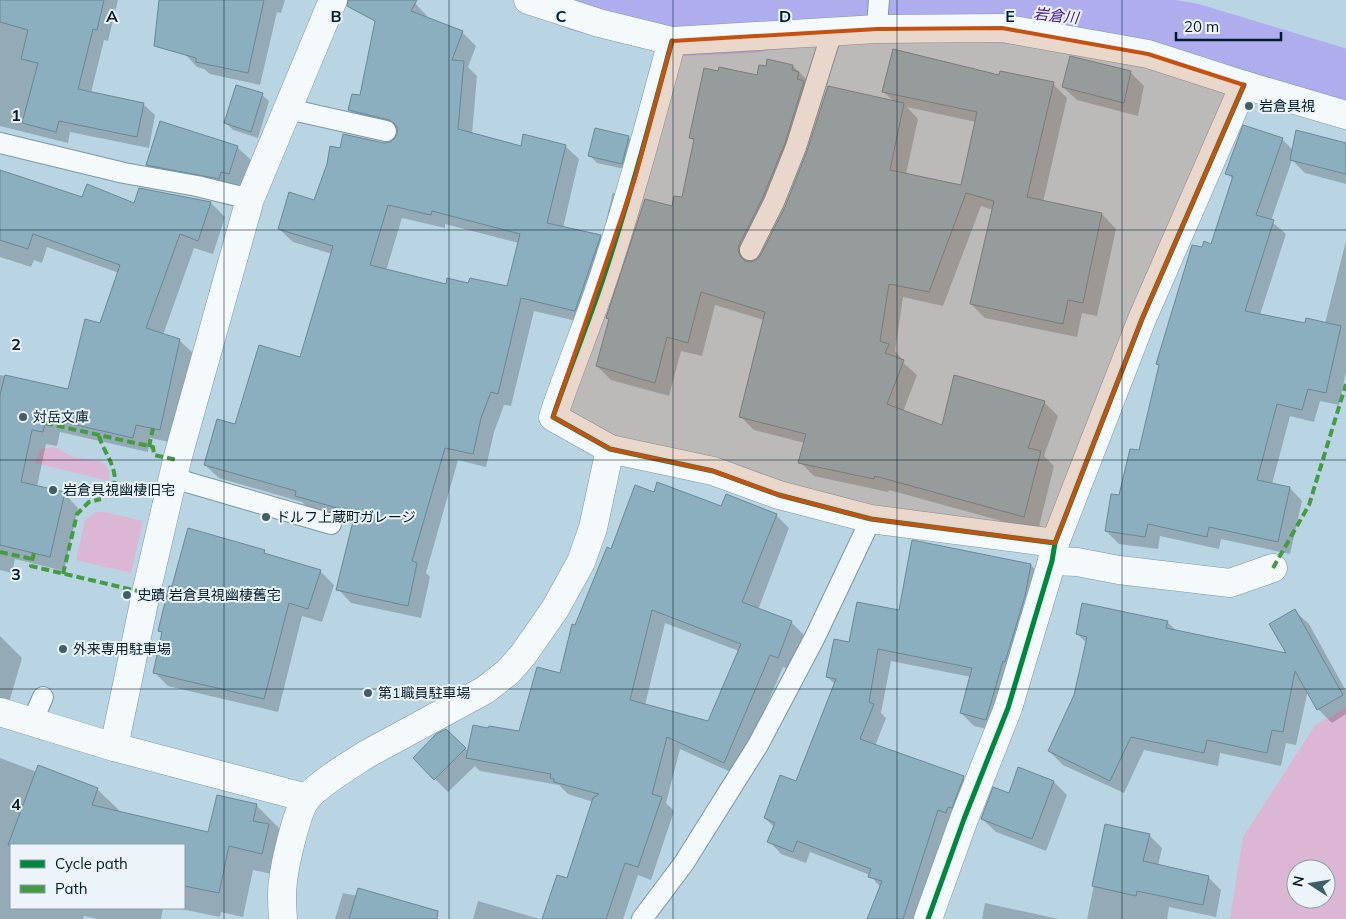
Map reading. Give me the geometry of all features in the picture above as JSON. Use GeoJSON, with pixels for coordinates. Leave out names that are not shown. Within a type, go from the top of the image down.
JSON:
{"type":"FeatureCollection","features":[{"type":"Feature","properties":{"kind":"street"},"geometry":{"type":"LineString","coordinates":[[114,747],[146,593],[174,478],[250,198],[332,0]]}},
{"type":"Feature","properties":{"kind":"street"},"geometry":{"type":"LineString","coordinates":[[528,0],[599,23],[672,41],[832,32],[878,18],[1002,28],[1148,54],[1346,115]]}},
{"type":"Feature","properties":{"kind":"street"},"geometry":{"type":"LineString","coordinates":[[672,41],[635,178],[602,283],[553,417],[610,449],[712,471],[779,494],[871,519],[1053,552],[1077,562],[1119,570],[1230,583],[1273,568]]}},
{"type":"Feature","properties":{"kind":"street"},"geometry":{"type":"LineString","coordinates":[[928,919],[964,819],[1008,708],[1053,552],[1142,319],[1244,85]]}},
{"type":"Feature","properties":{"kind":"street"},"geometry":{"type":"LineString","coordinates":[[283,919],[283,881],[296,823],[307,798],[367,754],[485,690],[508,672],[523,655],[554,609],[581,562],[593,528],[610,449]]}},
{"type":"Feature","properties":{"kind":"street"},"geometry":{"type":"LineString","coordinates":[[0,712],[114,747],[307,798]]}},
{"type":"Feature","properties":{"kind":"lane"},"geometry":{"type":"LineString","coordinates":[[750,250],[774,202],[796,147],[832,32]]}},
{"type":"Feature","properties":{"kind":"lane"},"geometry":{"type":"LineString","coordinates":[[288,109],[386,132]]}},
{"type":"Feature","properties":{"kind":"lane"},"geometry":{"type":"LineString","coordinates":[[0,143],[124,173],[250,198]]}},
{"type":"Feature","properties":{"kind":"lane"},"geometry":{"type":"LineString","coordinates":[[174,478],[331,524]]}},
{"type":"Feature","properties":{"kind":"lane"},"geometry":{"type":"LineString","coordinates":[[642,919],[684,863],[758,745],[816,637],[871,519]]}},
{"type":"Feature","properties":{"kind":"lane"},"geometry":{"type":"LineString","coordinates":[[32,722],[43,697]]}},
{"type":"Feature","properties":{"kind":"path"},"geometry":{"type":"LineString","coordinates":[[101,500],[110,494],[113,489]]}},
{"type":"Feature","properties":{"kind":"highlighted area"},"geometry":{"type":"Polygon","coordinates":[[[1002,28],[1148,54],[1244,85],[1142,319],[1055,543],[871,519],[779,495],[713,471],[610,449],[553,417],[635,178],[672,41],[877,29],[1002,28]]]}},
{"type":"Feature","properties":{"kind":"shaded area"},"geometry":{"type":"Polygon","coordinates":[[[54,447],[72,456],[102,462],[109,470],[109,481],[35,463],[41,449],[54,447]]]}},
{"type":"Feature","properties":{"kind":"shaded area"},"geometry":{"type":"Polygon","coordinates":[[[96,512],[105,512],[143,521],[131,573],[76,560],[85,520],[96,512]]]}},
{"type":"Feature","properties":{"kind":"shaded area"},"geometry":{"type":"Polygon","coordinates":[[[1346,708],[1346,919],[1230,919],[1243,837],[1315,725],[1346,708]]]}},
{"type":"Feature","properties":{"kind":"building"},"geometry":{"type":"Polygon","coordinates":[[[0,0],[104,0],[97,30],[93,29],[78,89],[144,103],[137,137],[59,121],[56,132],[22,123],[38,63],[21,59],[28,30],[0,22],[0,0]]]}},
{"type":"Feature","properties":{"kind":"building"},"geometry":{"type":"Polygon","coordinates":[[[159,0],[264,0],[248,73],[196,62],[196,58],[154,46],[159,0]]]}},
{"type":"Feature","properties":{"kind":"building"},"geometry":{"type":"Polygon","coordinates":[[[348,0],[417,0],[411,11],[463,31],[452,60],[464,61],[458,129],[521,146],[523,134],[566,145],[547,223],[601,235],[575,311],[521,298],[498,394],[491,392],[481,418],[473,454],[445,448],[412,561],[417,563],[408,606],[336,590],[355,513],[295,496],[296,491],[204,465],[217,419],[235,424],[259,345],[300,357],[333,246],[278,229],[289,192],[314,200],[327,164],[330,146],[340,148],[343,134],[384,143],[390,142],[397,134],[397,127],[389,120],[348,110],[352,94],[360,95],[375,21],[347,6],[348,0]],[[388,205],[370,265],[446,284],[447,278],[468,283],[470,278],[507,286],[520,234],[432,211],[431,215],[388,205]]]}},
{"type":"Feature","properties":{"kind":"building"},"geometry":{"type":"Polygon","coordinates":[[[893,49],[999,75],[1000,71],[1054,82],[1027,197],[1102,213],[1083,303],[1068,300],[1063,324],[970,304],[994,201],[966,193],[929,292],[889,284],[880,341],[889,344],[885,353],[904,360],[887,404],[942,425],[954,375],[1045,401],[1028,448],[1041,451],[1024,517],[875,476],[874,479],[798,463],[806,434],[739,417],[765,312],[701,292],[688,343],[667,337],[655,383],[596,366],[609,319],[606,318],[645,199],[672,206],[674,196],[682,197],[694,139],[689,138],[704,68],[718,71],[719,67],[757,75],[759,65],[766,66],[767,59],[793,65],[792,70],[799,72],[797,79],[804,81],[785,143],[763,197],[739,245],[740,256],[745,261],[751,262],[760,256],[785,207],[807,151],[828,86],[904,103],[890,170],[961,185],[977,112],[882,92],[893,49]]]}},
{"type":"Feature","properties":{"kind":"building"},"geometry":{"type":"Polygon","coordinates":[[[1070,56],[1131,71],[1124,103],[1062,87],[1070,56]]]}},
{"type":"Feature","properties":{"kind":"building"},"geometry":{"type":"Polygon","coordinates":[[[236,85],[263,93],[251,132],[224,123],[236,85]]]}},
{"type":"Feature","properties":{"kind":"building"},"geometry":{"type":"Polygon","coordinates":[[[160,121],[238,146],[229,174],[221,172],[219,179],[146,165],[160,121]]]}},
{"type":"Feature","properties":{"kind":"building"},"geometry":{"type":"Polygon","coordinates":[[[1243,125],[1283,138],[1256,215],[1274,220],[1245,311],[1305,323],[1306,318],[1341,326],[1326,393],[1308,389],[1302,410],[1277,404],[1257,480],[1290,487],[1278,542],[1209,527],[1207,537],[1148,524],[1145,537],[1105,531],[1111,494],[1119,495],[1130,449],[1139,450],[1159,365],[1156,364],[1192,245],[1202,247],[1204,241],[1211,244],[1233,176],[1225,174],[1243,125]]]}},
{"type":"Feature","properties":{"kind":"building"},"geometry":{"type":"Polygon","coordinates":[[[595,128],[629,136],[622,164],[588,156],[595,128]]]}},
{"type":"Feature","properties":{"kind":"building"},"geometry":{"type":"Polygon","coordinates":[[[1296,130],[1346,143],[1346,174],[1290,160],[1296,130]]]}},
{"type":"Feature","properties":{"kind":"building"},"geometry":{"type":"Polygon","coordinates":[[[0,170],[82,197],[87,184],[134,203],[139,188],[211,202],[198,241],[180,234],[146,328],[180,339],[160,430],[136,425],[133,438],[46,418],[43,432],[32,430],[21,482],[65,492],[50,557],[0,545],[0,395],[5,375],[68,389],[85,319],[100,323],[120,265],[33,234],[28,249],[0,240],[0,170]]]}},
{"type":"Feature","properties":{"kind":"building"},"geometry":{"type":"Polygon","coordinates":[[[657,482],[721,506],[726,494],[777,514],[742,602],[792,621],[778,658],[770,655],[724,763],[667,737],[652,794],[662,797],[638,867],[625,863],[606,919],[542,919],[557,875],[567,878],[593,798],[599,794],[554,782],[554,779],[550,778],[551,774],[466,758],[473,725],[519,731],[537,667],[560,673],[572,624],[575,625],[607,547],[611,549],[635,485],[654,492],[657,482]],[[652,610],[630,700],[708,721],[741,644],[652,610]]]}},
{"type":"Feature","properties":{"kind":"building"},"geometry":{"type":"Polygon","coordinates":[[[188,528],[265,550],[264,553],[321,570],[308,609],[289,603],[264,699],[153,673],[162,632],[158,631],[169,586],[172,586],[188,528]]]}},
{"type":"Feature","properties":{"kind":"building"},"geometry":{"type":"Polygon","coordinates":[[[912,540],[1031,564],[1025,596],[986,720],[960,713],[972,668],[878,649],[869,702],[874,704],[860,739],[964,776],[952,808],[948,807],[946,813],[938,810],[903,919],[867,919],[882,881],[868,877],[871,869],[797,841],[793,852],[767,842],[775,823],[764,818],[780,775],[796,781],[836,679],[826,677],[834,639],[849,642],[857,602],[899,610],[912,540]]]}},
{"type":"Feature","properties":{"kind":"building"},"geometry":{"type":"Polygon","coordinates":[[[1082,603],[1168,621],[1166,628],[1286,653],[1269,624],[1295,609],[1343,695],[1317,710],[1295,671],[1283,732],[1272,730],[1267,753],[1207,740],[1204,753],[1131,737],[1110,781],[1048,751],[1074,695],[1087,637],[1076,634],[1082,603]]]}},
{"type":"Feature","properties":{"kind":"building"},"geometry":{"type":"Polygon","coordinates":[[[446,729],[466,748],[434,780],[413,758],[436,734],[446,729]]]}},
{"type":"Feature","properties":{"kind":"building"},"geometry":{"type":"Polygon","coordinates":[[[38,765],[98,788],[92,805],[208,832],[217,795],[257,804],[253,821],[269,824],[262,854],[229,846],[219,893],[185,886],[185,844],[8,845],[38,765]]]}},
{"type":"Feature","properties":{"kind":"building"},"geometry":{"type":"Polygon","coordinates":[[[1018,767],[1054,781],[1032,839],[981,819],[993,787],[1009,793],[1018,767]]]}},
{"type":"Feature","properties":{"kind":"building"},"geometry":{"type":"Polygon","coordinates":[[[1105,824],[1150,834],[1143,861],[1209,876],[1203,905],[1137,891],[1136,896],[1092,886],[1105,824]]]}},
{"type":"Feature","properties":{"kind":"building"},"geometry":{"type":"Polygon","coordinates":[[[358,888],[438,911],[437,919],[349,919],[358,888]]]}},
{"type":"Feature","properties":{"kind":"waterway","name":"岩倉川"},"geometry":{"type":"LineString","coordinates":[[582,0],[679,24],[750,21],[856,5],[889,3],[1055,15],[1113,22],[1191,35],[1346,82]]}},
{"type":"Feature","properties":{"kind":"marked path"},"geometry":{"type":"LineString","coordinates":[[1273,568],[1309,505],[1346,384]]}},
{"type":"Feature","properties":{"kind":"marked path"},"geometry":{"type":"LineString","coordinates":[[45,423],[153,447],[154,455],[177,460]]}},
{"type":"Feature","properties":{"kind":"marked path"},"geometry":{"type":"LineString","coordinates":[[149,447],[153,428]]}},
{"type":"Feature","properties":{"kind":"marked path"},"geometry":{"type":"LineString","coordinates":[[99,436],[113,468],[115,482],[113,489]]}},
{"type":"Feature","properties":{"kind":"marked path"},"geometry":{"type":"LineString","coordinates":[[63,574],[77,514],[89,502],[101,499]]}},
{"type":"Feature","properties":{"kind":"marked path"},"geometry":{"type":"LineString","coordinates":[[0,552],[32,559]]}},
{"type":"Feature","properties":{"kind":"marked path"},"geometry":{"type":"LineString","coordinates":[[34,553],[31,566],[146,593]]}},
{"type":"Feature","properties":{"kind":"cycle path"},"geometry":{"type":"LineString","coordinates":[[672,41],[612,252],[553,417],[610,449],[713,471],[779,495],[871,519],[1055,543]]}},
{"type":"Feature","properties":{"kind":"cycle path"},"geometry":{"type":"LineString","coordinates":[[928,919],[964,819],[1008,708],[1052,561],[1055,543],[1142,319],[1244,85]]}},
{"type":"Feature","properties":{"kind":"place","name":"岩倉具視"},"geometry":{"type":"Point","coordinates":[1249,106]}},
{"type":"Feature","properties":{"kind":"place","name":"対岳文庫"},"geometry":{"type":"Point","coordinates":[23,417]}},
{"type":"Feature","properties":{"kind":"place","name":"岩倉具視幽棲旧宅"},"geometry":{"type":"Point","coordinates":[53,490]}},
{"type":"Feature","properties":{"kind":"place","name":"ドルフ上蔵町ガレージ"},"geometry":{"type":"Point","coordinates":[266,517]}},
{"type":"Feature","properties":{"kind":"place","name":"史蹟 岩倉具視幽棲舊宅"},"geometry":{"type":"Point","coordinates":[127,595]}},
{"type":"Feature","properties":{"kind":"place","name":"外来専用駐車場"},"geometry":{"type":"Point","coordinates":[63,649]}},
{"type":"Feature","properties":{"kind":"place","name":"第1職員駐車場"},"geometry":{"type":"Point","coordinates":[368,693]}}]}
